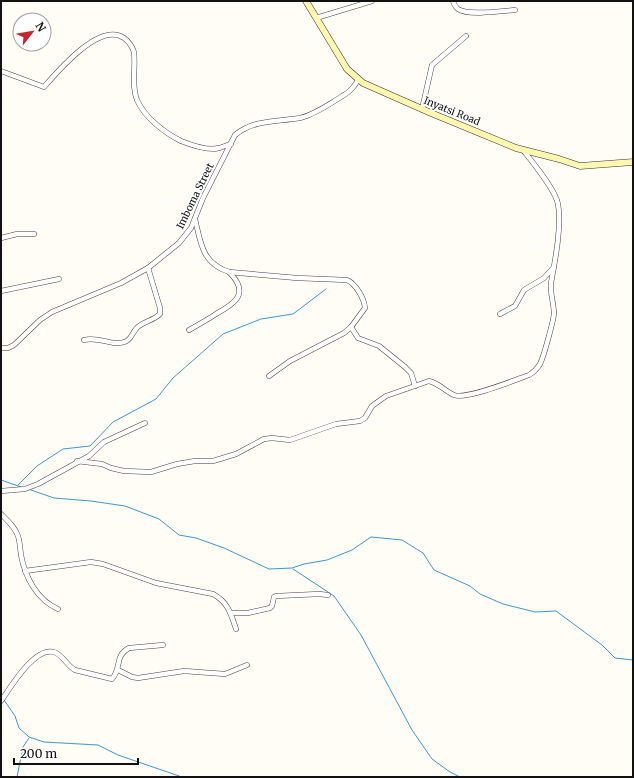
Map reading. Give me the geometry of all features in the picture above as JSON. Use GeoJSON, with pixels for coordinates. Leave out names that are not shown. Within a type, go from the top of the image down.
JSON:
{"type":"FeatureCollection","features":[{"type":"Feature","properties":{"kind":"street","name":"Inyatsi Road"},"geometry":{"type":"LineString","coordinates":[[306,1],[347,69],[358,80],[378,90],[523,150],[580,166],[633,162]]}},
{"type":"Feature","properties":{"kind":"street"},"geometry":{"type":"LineString","coordinates":[[316,18],[372,1]]}},
{"type":"Feature","properties":{"kind":"street"},"geometry":{"type":"LineString","coordinates":[[453,1],[456,8],[462,12],[515,10]]}},
{"type":"Feature","properties":{"kind":"street"},"geometry":{"type":"LineString","coordinates":[[1,72],[44,87],[68,61],[99,37],[113,34],[121,36],[129,42],[134,51],[134,86],[137,100],[157,126],[170,136],[206,148],[218,149],[231,144]]}},
{"type":"Feature","properties":{"kind":"street"},"geometry":{"type":"LineString","coordinates":[[422,109],[432,66],[466,36]]}},
{"type":"Feature","properties":{"kind":"street","name":"Imboma Street"},"geometry":{"type":"LineString","coordinates":[[1,348],[8,348],[14,345],[40,320],[52,312],[121,283],[148,268],[186,236],[195,219],[203,198],[236,135],[248,126],[301,117],[321,110],[353,89],[358,80]]}},
{"type":"Feature","properties":{"kind":"street"},"geometry":{"type":"LineString","coordinates":[[77,461],[82,463],[98,463],[124,471],[151,472],[177,464],[213,460],[236,454],[264,439],[272,438],[290,440],[336,424],[360,421],[365,418],[372,406],[386,396],[430,381],[437,383],[455,395],[467,396],[524,377],[535,370],[540,363],[554,313],[551,298],[551,285],[555,265],[559,214],[558,202],[554,193],[523,150]]}},
{"type":"Feature","properties":{"kind":"street"},"geometry":{"type":"LineString","coordinates":[[195,219],[200,243],[207,258],[222,270],[229,272],[297,278],[347,280],[356,288],[363,300],[365,308],[351,327],[339,336],[290,361],[269,376]]}},
{"type":"Feature","properties":{"kind":"street"},"geometry":{"type":"LineString","coordinates":[[1,238],[17,234],[34,234]]}},
{"type":"Feature","properties":{"kind":"street"},"geometry":{"type":"LineString","coordinates":[[500,314],[515,306],[524,290],[528,286],[544,278],[555,265]]}},
{"type":"Feature","properties":{"kind":"street"},"geometry":{"type":"LineString","coordinates":[[84,340],[89,339],[116,343],[122,342],[132,336],[138,327],[160,314],[160,308],[148,268]]}},
{"type":"Feature","properties":{"kind":"street"},"geometry":{"type":"LineString","coordinates":[[189,330],[236,302],[240,289],[235,278],[229,272]]}},
{"type":"Feature","properties":{"kind":"street"},"geometry":{"type":"LineString","coordinates":[[1,291],[59,279]]}},
{"type":"Feature","properties":{"kind":"street"},"geometry":{"type":"LineString","coordinates":[[351,327],[358,338],[379,346],[406,367],[411,373],[415,386]]}},
{"type":"Feature","properties":{"kind":"street"},"geometry":{"type":"LineString","coordinates":[[1,491],[25,489],[38,484],[77,461],[89,456],[104,442],[145,423]]}},
{"type":"Feature","properties":{"kind":"street"},"geometry":{"type":"LineString","coordinates":[[1,514],[10,523],[18,536],[25,571],[36,592],[53,607],[58,609]]}},
{"type":"Feature","properties":{"kind":"street"},"geometry":{"type":"LineString","coordinates":[[25,571],[91,562],[103,564],[156,583],[213,594],[221,598],[226,603],[236,629]]}},
{"type":"Feature","properties":{"kind":"street"},"geometry":{"type":"LineString","coordinates":[[231,613],[248,613],[270,608],[274,597],[276,596],[328,595]]}},
{"type":"Feature","properties":{"kind":"street"},"geometry":{"type":"LineString","coordinates":[[1,701],[35,658],[48,652],[55,652],[63,658],[70,667],[76,670],[112,679],[118,670],[118,661],[125,650],[129,648],[163,645]]}},
{"type":"Feature","properties":{"kind":"street"},"geometry":{"type":"LineString","coordinates":[[118,670],[132,677],[138,678],[184,671],[211,672],[218,675],[225,674],[247,665]]}},
{"type":"Feature","properties":{"kind":"waterway"},"geometry":{"type":"LineString","coordinates":[[18,485],[37,466],[63,449],[90,446],[113,422],[156,399],[173,378],[223,334],[261,319],[293,314],[326,289]]}},
{"type":"Feature","properties":{"kind":"waterway"},"geometry":{"type":"LineString","coordinates":[[1,480],[21,487]]}},
{"type":"Feature","properties":{"kind":"waterway"},"geometry":{"type":"LineString","coordinates":[[28,489],[54,498],[125,506],[159,519],[179,535],[196,538],[224,548],[269,569],[292,568],[304,564],[327,560],[352,550],[371,537],[402,540],[423,553],[434,570],[470,586],[480,594],[503,604],[535,612],[556,611],[602,645],[615,658],[633,660]]}},
{"type":"Feature","properties":{"kind":"waterway"},"geometry":{"type":"LineString","coordinates":[[293,569],[334,596],[361,635],[412,730],[432,759],[450,772],[460,777]]}},
{"type":"Feature","properties":{"kind":"waterway"},"geometry":{"type":"LineString","coordinates":[[4,700],[15,716],[19,728],[29,737],[44,742],[98,745],[118,755],[182,777]]}},
{"type":"Feature","properties":{"kind":"waterway"},"geometry":{"type":"LineString","coordinates":[[17,777],[23,747],[29,738]]}}]}
